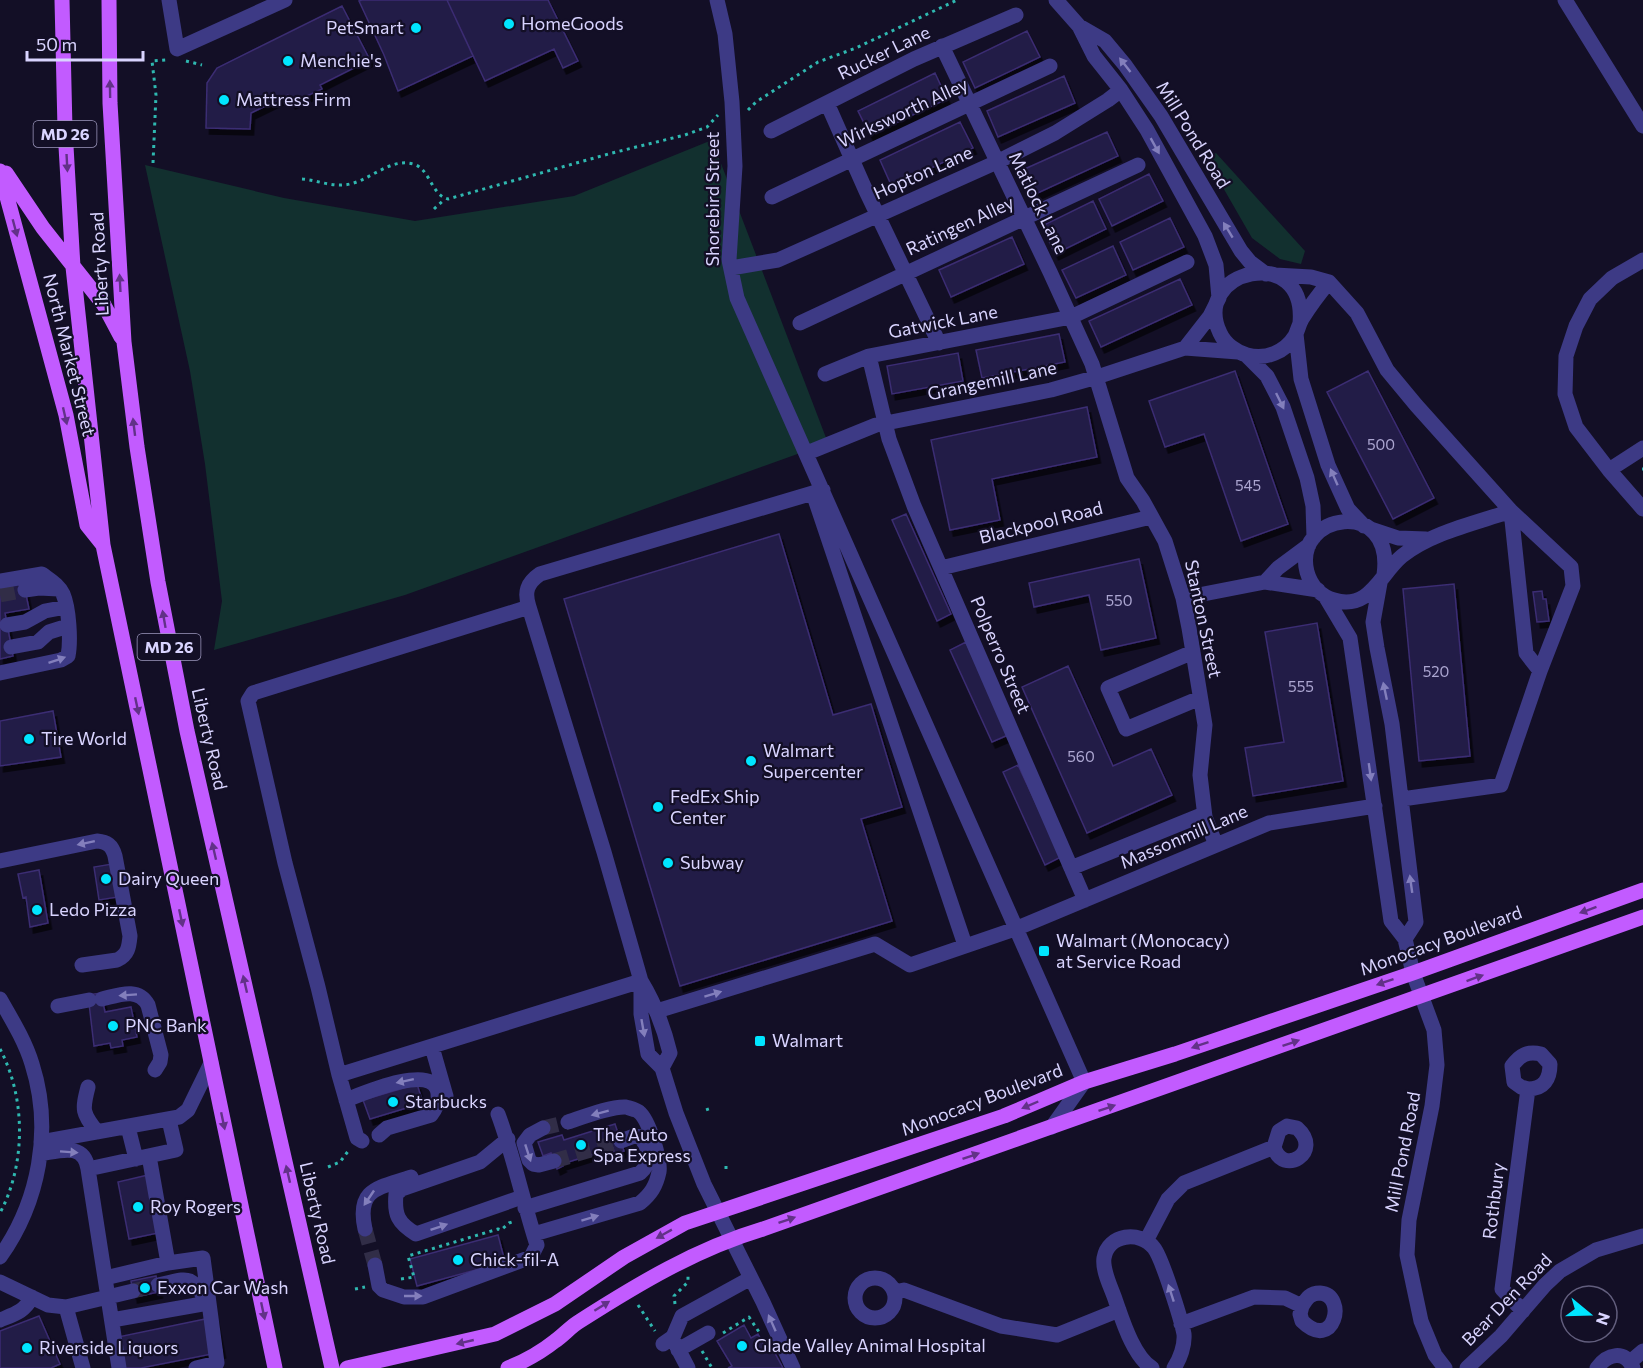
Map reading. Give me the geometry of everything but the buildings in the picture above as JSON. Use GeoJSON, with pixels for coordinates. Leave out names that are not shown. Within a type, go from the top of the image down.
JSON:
{"type":"FeatureCollection","features":[{"type":"Feature","properties":{"kind":"main road","name":"Liberty Road"},"geometry":{"type":"LineString","coordinates":[[62,0],[65,129],[73,267],[103,545],[275,1368]]}},
{"type":"Feature","properties":{"kind":"main road","name":"Liberty Road"},"geometry":{"type":"LineString","coordinates":[[109,0],[110,103],[124,342],[147,516],[170,653],[332,1368]]}},
{"type":"Feature","properties":{"kind":"main road","name":"North Market Street"},"geometry":{"type":"LineString","coordinates":[[0,163],[14,187],[104,305],[124,342]]}},
{"type":"Feature","properties":{"kind":"main road","name":"North Market Street"},"geometry":{"type":"LineString","coordinates":[[0,171],[66,415],[87,525],[103,545]]}},
{"type":"Feature","properties":{"kind":"main road","name":"Monocacy Boulevard"},"geometry":{"type":"LineString","coordinates":[[347,1368],[495,1334],[555,1304],[657,1238],[685,1223],[1005,1116],[1084,1082],[1175,1054],[1413,973],[1643,890]]}},
{"type":"Feature","properties":{"kind":"main road"},"geometry":{"type":"LineString","coordinates":[[508,1368],[534,1363],[576,1323],[621,1294],[678,1262],[731,1238],[763,1229],[1643,917]]}},
{"type":"Feature","properties":{"kind":"street"},"geometry":{"type":"LineString","coordinates":[[169,0],[177,57],[285,0]]}},
{"type":"Feature","properties":{"kind":"street","name":"Shorebird Street"},"geometry":{"type":"LineString","coordinates":[[717,0],[725,34],[732,102],[735,165],[729,260],[737,298],[807,453],[818,491]]}},
{"type":"Feature","properties":{"kind":"street","name":"Mill Pond Road"},"geometry":{"type":"LineString","coordinates":[[1056,0],[1079,26],[1094,56],[1121,90],[1147,130],[1205,236],[1216,265],[1219,298],[1216,321],[1220,333],[1226,342],[1267,376],[1283,407],[1307,478],[1313,506],[1312,541],[1305,566],[1309,578],[1350,638],[1391,921],[1405,939],[1413,973],[1434,1030],[1437,1065],[1432,1106],[1409,1220],[1407,1255],[1421,1321],[1435,1355],[1445,1368]]}},
{"type":"Feature","properties":{"kind":"street"},"geometry":{"type":"LineString","coordinates":[[1565,0],[1643,126]]}},
{"type":"Feature","properties":{"kind":"street","name":"Rucker Lane"},"geometry":{"type":"LineString","coordinates":[[771,131],[942,46],[1016,15]]}},
{"type":"Feature","properties":{"kind":"street","name":"Mill Pond Road"},"geometry":{"type":"LineString","coordinates":[[1079,26],[1105,41],[1125,65],[1161,116],[1250,262],[1270,275],[1285,281],[1298,300],[1301,312],[1298,329],[1301,380],[1328,465],[1348,509],[1379,538],[1384,548],[1386,560],[1373,622],[1392,724],[1416,922],[1405,939]]}},
{"type":"Feature","properties":{"kind":"street","name":"Matlock Lane"},"geometry":{"type":"LineString","coordinates":[[942,46],[1071,317],[1097,377]]}},
{"type":"Feature","properties":{"kind":"street","name":"Wirksworth Alley"},"geometry":{"type":"LineString","coordinates":[[772,197],[1050,66]]}},
{"type":"Feature","properties":{"kind":"street","name":"Hopton Lane"},"geometry":{"type":"LineString","coordinates":[[731,268],[778,260],[997,162],[1055,134],[1121,90]]}},
{"type":"Feature","properties":{"kind":"street"},"geometry":{"type":"LineString","coordinates":[[827,103],[939,343]]}},
{"type":"Feature","properties":{"kind":"street","name":"Ratingen Alley"},"geometry":{"type":"LineString","coordinates":[[800,323],[1138,165]]}},
{"type":"Feature","properties":{"kind":"street"},"geometry":{"type":"LineString","coordinates":[[1643,260],[1612,278],[1590,300],[1576,326],[1566,356],[1565,394],[1576,427],[1643,509]]}},
{"type":"Feature","properties":{"kind":"street","name":"Gatwick Lane"},"geometry":{"type":"LineString","coordinates":[[825,374],[869,356],[1071,317],[1186,262]]}},
{"type":"Feature","properties":{"kind":"street"},"geometry":{"type":"LineString","coordinates":[[1185,348],[1210,316],[1219,298],[1231,282],[1239,277],[1257,272],[1311,277],[1329,282],[1357,313],[1387,370],[1511,511],[1571,567],[1573,586],[1540,671],[1501,785],[1402,799]]}},
{"type":"Feature","properties":{"kind":"street"},"geometry":{"type":"LineString","coordinates":[[1185,348],[1269,356],[1280,351],[1289,344],[1316,297],[1329,282]]}},
{"type":"Feature","properties":{"kind":"street","name":"Grangemill Lane"},"geometry":{"type":"LineString","coordinates":[[807,453],[876,425],[1051,390],[1185,348]]}},
{"type":"Feature","properties":{"kind":"street","name":"Polperro Street"},"geometry":{"type":"LineString","coordinates":[[869,356],[885,423],[914,506],[1084,900]]}},
{"type":"Feature","properties":{"kind":"street","name":"Stanton Street"},"geometry":{"type":"LineString","coordinates":[[1097,377],[1127,478],[1165,542],[1183,598],[1205,725],[1200,775],[1204,814],[1216,844]]}},
{"type":"Feature","properties":{"kind":"street"},"geometry":{"type":"LineString","coordinates":[[1609,470],[1643,448]]}},
{"type":"Feature","properties":{"kind":"street"},"geometry":{"type":"LineString","coordinates":[[793,1368],[758,1305],[751,1278],[690,1152],[662,1068],[648,1054],[641,1014],[641,981],[526,596],[527,588],[532,580],[540,574],[818,491]]}},
{"type":"Feature","properties":{"kind":"street"},"geometry":{"type":"LineString","coordinates":[[818,491],[999,888],[1084,1082],[1052,1127]]}},
{"type":"Feature","properties":{"kind":"street"},"geometry":{"type":"LineString","coordinates":[[818,491],[964,945]]}},
{"type":"Feature","properties":{"kind":"street"},"geometry":{"type":"LineString","coordinates":[[1183,598],[1265,582],[1321,593],[1343,602],[1361,599],[1372,592],[1396,560],[1410,550],[1429,539],[1511,511]]}},
{"type":"Feature","properties":{"kind":"street"},"geometry":{"type":"LineString","coordinates":[[1511,511],[1527,653],[1540,671]]}},
{"type":"Feature","properties":{"kind":"street","name":"Blackpool Road"},"geometry":{"type":"LineString","coordinates":[[941,568],[1151,517]]}},
{"type":"Feature","properties":{"kind":"street"},"geometry":{"type":"LineString","coordinates":[[1265,582],[1327,526],[1338,522],[1350,521],[1398,538],[1429,539]]}},
{"type":"Feature","properties":{"kind":"street"},"geometry":{"type":"LineString","coordinates":[[0,581],[42,574],[59,589],[66,607],[70,646],[68,656],[61,660],[0,673]]}},
{"type":"Feature","properties":{"kind":"street"},"geometry":{"type":"LineString","coordinates":[[25,590],[59,589]]}},
{"type":"Feature","properties":{"kind":"street"},"geometry":{"type":"LineString","coordinates":[[7,625],[25,622],[52,608],[66,607]]}},
{"type":"Feature","properties":{"kind":"street"},"geometry":{"type":"LineString","coordinates":[[356,1144],[357,1138],[285,862],[248,701],[253,693],[529,607]]}},
{"type":"Feature","properties":{"kind":"street"},"geometry":{"type":"LineString","coordinates":[[11,647],[38,642],[56,628],[68,626]]}},
{"type":"Feature","properties":{"kind":"street"},"geometry":{"type":"LineString","coordinates":[[1192,652],[1108,688],[1126,729],[1200,698]]}},
{"type":"Feature","properties":{"kind":"street","name":"Massonmill Lane"},"geometry":{"type":"LineString","coordinates":[[657,1011],[875,944],[910,965],[1015,929],[1269,822],[1375,806]]}},
{"type":"Feature","properties":{"kind":"street"},"geometry":{"type":"LineString","coordinates":[[1071,868],[1204,814]]}},
{"type":"Feature","properties":{"kind":"street"},"geometry":{"type":"LineString","coordinates":[[0,861],[97,841],[111,846],[115,856],[130,936],[129,947],[122,958],[99,964],[82,965]]}},
{"type":"Feature","properties":{"kind":"street"},"geometry":{"type":"LineString","coordinates":[[641,981],[654,1001],[670,1053],[662,1068]]}},
{"type":"Feature","properties":{"kind":"street"},"geometry":{"type":"LineString","coordinates":[[339,1075],[641,981]]}},
{"type":"Feature","properties":{"kind":"street"},"geometry":{"type":"LineString","coordinates":[[58,1006],[134,993],[144,998],[148,1005],[160,1056],[160,1062],[155,1070]]}},
{"type":"Feature","properties":{"kind":"street"},"geometry":{"type":"LineString","coordinates":[[0,999],[17,1028],[33,1065],[39,1099],[40,1148],[39,1171],[27,1208],[0,1257]]}},
{"type":"Feature","properties":{"kind":"street"},"geometry":{"type":"LineString","coordinates":[[416,1128],[441,1120],[446,1108],[447,1097],[432,1047]]}},
{"type":"Feature","properties":{"kind":"street"},"geometry":{"type":"LineString","coordinates":[[40,1148],[97,1132],[179,1117],[188,1110],[211,1063]]}},
{"type":"Feature","properties":{"kind":"street"},"geometry":{"type":"LineString","coordinates":[[346,1100],[403,1081],[419,1079],[431,1081],[436,1087],[439,1099],[431,1115],[387,1128],[380,1136]]}},
{"type":"Feature","properties":{"kind":"street"},"geometry":{"type":"LineString","coordinates":[[88,1087],[83,1107],[84,1114],[97,1132]]}},
{"type":"Feature","properties":{"kind":"street","name":"Rothbury"},"geometry":{"type":"LineString","coordinates":[[1523,1311],[1503,1289],[1528,1089]]}},
{"type":"Feature","properties":{"kind":"street"},"geometry":{"type":"LineString","coordinates":[[534,1234],[640,1203],[651,1194],[660,1170],[647,1123],[639,1112],[626,1107],[568,1122]]}},
{"type":"Feature","properties":{"kind":"street"},"geometry":{"type":"LineString","coordinates":[[375,1265],[379,1284],[383,1290],[404,1297],[423,1297],[531,1257],[536,1251],[537,1245],[525,1208],[508,1139],[498,1114]]}},
{"type":"Feature","properties":{"kind":"street"},"geometry":{"type":"LineString","coordinates":[[88,1169],[176,1150],[169,1120]]}},
{"type":"Feature","properties":{"kind":"street"},"geometry":{"type":"LineString","coordinates":[[128,1127],[142,1158],[168,1263]]}},
{"type":"Feature","properties":{"kind":"street"},"geometry":{"type":"LineString","coordinates":[[543,1128],[530,1135],[524,1143],[529,1160],[539,1165],[554,1161]]}},
{"type":"Feature","properties":{"kind":"street"},"geometry":{"type":"LineString","coordinates":[[508,1139],[480,1162],[402,1189],[396,1194],[395,1207],[402,1226],[416,1234],[525,1208],[640,1173],[645,1169],[649,1158],[644,1142],[640,1137],[634,1136],[621,1141]]}},
{"type":"Feature","properties":{"kind":"street"},"geometry":{"type":"LineString","coordinates":[[1146,1241],[1168,1199],[1184,1183],[1274,1147]]}},
{"type":"Feature","properties":{"kind":"street"},"geometry":{"type":"LineString","coordinates":[[40,1148],[74,1150],[86,1159],[119,1368]]}},
{"type":"Feature","properties":{"kind":"street"},"geometry":{"type":"LineString","coordinates":[[365,1229],[361,1212],[365,1199],[375,1189],[468,1159],[480,1162]]}},
{"type":"Feature","properties":{"kind":"street"},"geometry":{"type":"LineString","coordinates":[[1152,1368],[1143,1363],[1138,1355],[1119,1310],[1104,1264],[1104,1255],[1111,1245],[1131,1235],[1154,1247],[1161,1262],[1184,1335],[1183,1347],[1174,1368]]}},
{"type":"Feature","properties":{"kind":"street","name":"Bear Den Road"},"geometry":{"type":"LineString","coordinates":[[1467,1368],[1501,1336],[1545,1285],[1575,1260],[1596,1250],[1643,1236]]}},
{"type":"Feature","properties":{"kind":"street"},"geometry":{"type":"LineString","coordinates":[[105,1278],[168,1263],[203,1258],[217,1363],[196,1368]]}},
{"type":"Feature","properties":{"kind":"street"},"geometry":{"type":"LineString","coordinates":[[668,1341],[682,1316],[751,1278]]}},
{"type":"Feature","properties":{"kind":"street"},"geometry":{"type":"LineString","coordinates":[[158,1285],[188,1279],[194,1282],[208,1303]]}},
{"type":"Feature","properties":{"kind":"street"},"geometry":{"type":"LineString","coordinates":[[0,1282],[48,1305],[66,1307],[133,1291]]}},
{"type":"Feature","properties":{"kind":"street"},"geometry":{"type":"LineString","coordinates":[[894,1292],[904,1290],[1001,1326],[1057,1335],[1119,1310]]}},
{"type":"Feature","properties":{"kind":"street"},"geometry":{"type":"LineString","coordinates":[[0,1320],[26,1309],[32,1297]]}},
{"type":"Feature","properties":{"kind":"street"},"geometry":{"type":"LineString","coordinates":[[1181,1324],[1254,1297],[1285,1298],[1302,1306]]}},
{"type":"Feature","properties":{"kind":"street"},"geometry":{"type":"LineString","coordinates":[[112,1320],[208,1303]]}},
{"type":"Feature","properties":{"kind":"street"},"geometry":{"type":"LineString","coordinates":[[66,1307],[83,1368]]}},
{"type":"Feature","properties":{"kind":"street"},"geometry":{"type":"LineString","coordinates":[[668,1341],[710,1338]]}},
{"type":"Feature","properties":{"kind":"street"},"geometry":{"type":"LineString","coordinates":[[668,1341],[688,1368]]}},
{"type":"Feature","properties":{"kind":"street"},"geometry":{"type":"LineString","coordinates":[[1597,1368],[1603,1359],[1612,1356],[1621,1356],[1631,1365],[1643,1351]]}},
{"type":"Feature","properties":{"kind":"path"},"geometry":{"type":"LineString","coordinates":[[742,111],[748,110],[756,102],[818,62],[856,48],[957,0]]}},
{"type":"Feature","properties":{"kind":"path"},"geometry":{"type":"LineString","coordinates":[[153,163],[156,95],[152,61],[177,57],[202,65]]}},
{"type":"Feature","properties":{"kind":"path"},"geometry":{"type":"LineString","coordinates":[[434,209],[445,199],[685,135],[707,127],[718,115],[726,114]]}},
{"type":"Feature","properties":{"kind":"path"},"geometry":{"type":"LineString","coordinates":[[302,179],[345,185],[396,164],[410,163],[420,167],[445,199]]}},
{"type":"Feature","properties":{"kind":"path"},"geometry":{"type":"LineString","coordinates":[[0,1049],[12,1078],[19,1124],[15,1170],[0,1213]]}},
{"type":"Feature","properties":{"kind":"path"},"geometry":{"type":"LineString","coordinates":[[707,1108],[709,1114]]}},
{"type":"Feature","properties":{"kind":"path"},"geometry":{"type":"LineString","coordinates":[[328,1167],[340,1162],[356,1144]]}},
{"type":"Feature","properties":{"kind":"path"},"geometry":{"type":"LineString","coordinates":[[355,1289],[414,1277],[408,1256],[501,1230],[525,1208]]}},
{"type":"Feature","properties":{"kind":"path"},"geometry":{"type":"LineString","coordinates":[[677,1308],[674,1296],[688,1282],[687,1274]]}},
{"type":"Feature","properties":{"kind":"path"},"geometry":{"type":"LineString","coordinates":[[638,1305],[668,1341]]}},
{"type":"Feature","properties":{"kind":"path"},"geometry":{"type":"LineString","coordinates":[[712,1368],[710,1338],[729,1331],[749,1317],[760,1335]]}},
{"type":"Feature","properties":{"kind":"green space"},"geometry":{"type":"Polygon","coordinates":[[[712,140],[828,443],[405,595],[214,650],[222,601],[205,464],[190,371],[145,165],[284,198],[415,221],[574,196],[712,140]]]}},
{"type":"Feature","properties":{"kind":"green space"},"geometry":{"type":"Polygon","coordinates":[[[1216,153],[1305,251],[1301,264],[1280,259],[1252,238],[1206,158],[1216,153]]]}},
{"type":"Feature","properties":{"kind":"tunnel"},"geometry":{"type":"LineString","coordinates":[[0,595],[25,590]]}},
{"type":"Feature","properties":{"kind":"tunnel"},"geometry":{"type":"LineString","coordinates":[[543,1128],[568,1122]]}},
{"type":"Feature","properties":{"kind":"tunnel"},"geometry":{"type":"LineString","coordinates":[[554,1161],[621,1141]]}},
{"type":"Feature","properties":{"kind":"tunnel"},"geometry":{"type":"LineString","coordinates":[[365,1229],[375,1265]]}},
{"type":"Feature","properties":{"kind":"tunnel"},"geometry":{"type":"LineString","coordinates":[[133,1291],[158,1285]]}},
{"type":"Feature","properties":{"kind":"place","name":"HomeGoods"},"geometry":{"type":"Point","coordinates":[509,24]}},
{"type":"Feature","properties":{"kind":"place","name":"PetSmart"},"geometry":{"type":"Point","coordinates":[416,28]}},
{"type":"Feature","properties":{"kind":"place","name":"Menchie's"},"geometry":{"type":"Point","coordinates":[288,61]}},
{"type":"Feature","properties":{"kind":"place","name":"Mattress Firm"},"geometry":{"type":"Point","coordinates":[224,100]}},
{"type":"Feature","properties":{"kind":"place","name":"Tire World"},"geometry":{"type":"Point","coordinates":[29,739]}},
{"type":"Feature","properties":{"kind":"place","name":"Walmart Supercenter"},"geometry":{"type":"Point","coordinates":[751,761]}},
{"type":"Feature","properties":{"kind":"place","name":"FedEx Ship Center"},"geometry":{"type":"Point","coordinates":[658,807]}},
{"type":"Feature","properties":{"kind":"place","name":"Subway"},"geometry":{"type":"Point","coordinates":[668,863]}},
{"type":"Feature","properties":{"kind":"place","name":"Dairy Queen"},"geometry":{"type":"Point","coordinates":[106,879]}},
{"type":"Feature","properties":{"kind":"place","name":"Ledo Pizza"},"geometry":{"type":"Point","coordinates":[37,910]}},
{"type":"Feature","properties":{"kind":"place","name":"Walmart (Monocacy) at Service Road"},"geometry":{"type":"Point","coordinates":[1044,951]}},
{"type":"Feature","properties":{"kind":"place","name":"PNC Bank"},"geometry":{"type":"Point","coordinates":[113,1026]}},
{"type":"Feature","properties":{"kind":"place","name":"Walmart"},"geometry":{"type":"Point","coordinates":[760,1041]}},
{"type":"Feature","properties":{"kind":"place","name":"Starbucks"},"geometry":{"type":"Point","coordinates":[393,1102]}},
{"type":"Feature","properties":{"kind":"place","name":"The Auto Spa Express"},"geometry":{"type":"Point","coordinates":[581,1145]}},
{"type":"Feature","properties":{"kind":"place","name":"Roy Rogers"},"geometry":{"type":"Point","coordinates":[138,1207]}},
{"type":"Feature","properties":{"kind":"place","name":"Chick-fil-A"},"geometry":{"type":"Point","coordinates":[458,1260]}},
{"type":"Feature","properties":{"kind":"place","name":"Exxon Car Wash"},"geometry":{"type":"Point","coordinates":[145,1288]}},
{"type":"Feature","properties":{"kind":"place","name":"Glade Valley Animal Hospital"},"geometry":{"type":"Point","coordinates":[742,1346]}},
{"type":"Feature","properties":{"kind":"place","name":"Riverside Liquors"},"geometry":{"type":"Point","coordinates":[27,1348]}}]}
